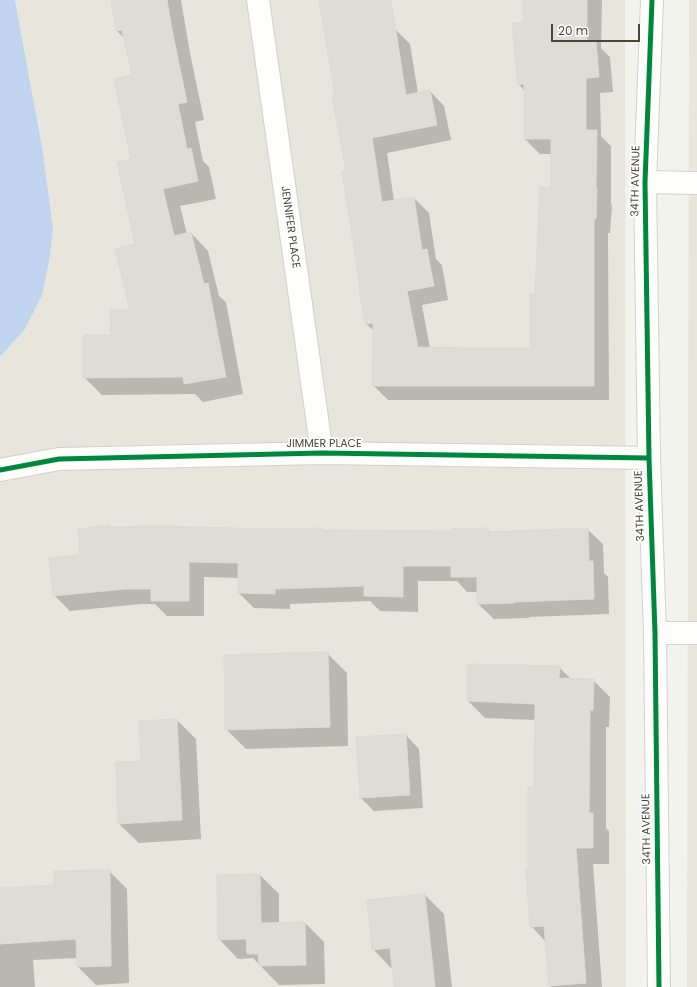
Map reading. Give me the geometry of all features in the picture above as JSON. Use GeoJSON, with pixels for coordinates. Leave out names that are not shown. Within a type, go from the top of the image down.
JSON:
{"type":"FeatureCollection","features":[{"type":"Feature","properties":{"kind":"street","name":"JENNIFER PLACE"},"geometry":{"type":"LineString","coordinates":[[258,0],[322,453]]}},
{"type":"Feature","properties":{"kind":"street","name":"34TH AVENUE"},"geometry":{"type":"LineString","coordinates":[[652,0],[645,182],[649,458],[655,633],[659,987]]}},
{"type":"Feature","properties":{"kind":"street"},"geometry":{"type":"LineString","coordinates":[[645,182],[697,183]]}},
{"type":"Feature","properties":{"kind":"street","name":"JIMMER PLACE"},"geometry":{"type":"LineString","coordinates":[[0,470],[59,459],[322,453],[649,458]]}},
{"type":"Feature","properties":{"kind":"street"},"geometry":{"type":"LineString","coordinates":[[655,633],[697,633]]}},
{"type":"Feature","properties":{"kind":"shaded area"},"geometry":{"type":"Polygon","coordinates":[[[15,0],[625,0],[626,987],[0,987],[0,357],[25,329],[53,229],[43,152],[15,0]]]}},
{"type":"Feature","properties":{"kind":"shaded area"},"geometry":{"type":"Polygon","coordinates":[[[689,0],[697,0],[697,987],[687,987],[689,0]]]}},
{"type":"Feature","properties":{"kind":"water"},"geometry":{"type":"Polygon","coordinates":[[[0,0],[15,0],[43,152],[53,229],[49,262],[42,295],[25,329],[0,357],[0,0]]]}},
{"type":"Feature","properties":{"kind":"building"},"geometry":{"type":"Polygon","coordinates":[[[111,0],[167,0],[187,102],[178,104],[187,149],[191,148],[198,181],[163,189],[174,236],[191,232],[204,284],[208,283],[226,377],[184,384],[183,377],[83,378],[83,335],[111,335],[110,310],[130,310],[115,249],[135,244],[117,162],[131,159],[114,79],[132,75],[122,30],[116,31],[111,0]]]}},
{"type":"Feature","properties":{"kind":"building"},"geometry":{"type":"Polygon","coordinates":[[[319,0],[391,0],[406,95],[430,90],[437,125],[372,138],[382,202],[414,197],[422,250],[427,249],[434,286],[407,291],[418,347],[530,348],[530,294],[535,294],[540,187],[551,187],[551,139],[524,139],[524,84],[518,85],[512,23],[523,22],[523,0],[587,0],[587,42],[596,41],[599,77],[586,78],[586,130],[597,130],[596,219],[594,219],[594,386],[372,386],[373,323],[365,324],[342,171],[346,171],[332,95],[335,94],[319,0]]]}},
{"type":"Feature","properties":{"kind":"building"},"geometry":{"type":"Polygon","coordinates":[[[109,525],[109,527],[162,526],[266,529],[322,528],[322,530],[451,531],[451,529],[488,528],[488,532],[588,528],[589,561],[593,561],[594,599],[477,604],[477,577],[451,577],[451,566],[403,566],[403,597],[364,596],[364,586],[275,589],[275,594],[238,593],[238,563],[189,562],[189,601],[151,601],[151,589],[125,589],[53,596],[49,558],[80,555],[78,529],[109,525]]]}},
{"type":"Feature","properties":{"kind":"building"},"geometry":{"type":"Polygon","coordinates":[[[328,652],[330,727],[225,730],[224,655],[328,652]]]}},
{"type":"Feature","properties":{"kind":"building"},"geometry":{"type":"Polygon","coordinates":[[[468,664],[560,666],[559,678],[594,679],[593,710],[590,710],[589,813],[593,813],[593,848],[576,848],[586,983],[549,986],[544,926],[530,927],[526,870],[528,870],[528,787],[534,787],[535,704],[467,701],[468,664]]]}},
{"type":"Feature","properties":{"kind":"building"},"geometry":{"type":"Polygon","coordinates":[[[177,719],[182,820],[118,824],[116,762],[141,761],[139,721],[177,719]]]}},
{"type":"Feature","properties":{"kind":"building"},"geometry":{"type":"Polygon","coordinates":[[[406,734],[410,795],[360,798],[356,737],[406,734]]]}},
{"type":"Feature","properties":{"kind":"building"},"geometry":{"type":"Polygon","coordinates":[[[110,870],[111,966],[77,967],[76,939],[0,944],[0,888],[54,885],[54,871],[110,870]]]}},
{"type":"Feature","properties":{"kind":"building"},"geometry":{"type":"Polygon","coordinates":[[[260,874],[261,923],[305,922],[306,965],[259,966],[258,954],[247,954],[246,939],[218,940],[217,875],[260,874]]]}},
{"type":"Feature","properties":{"kind":"building"},"geometry":{"type":"Polygon","coordinates":[[[425,894],[435,987],[394,987],[390,948],[372,950],[367,900],[425,894]]]}},
{"type":"Feature","properties":{"kind":"cycle path"},"geometry":{"type":"LineString","coordinates":[[652,0],[645,182],[649,458],[655,633],[659,987]]}},
{"type":"Feature","properties":{"kind":"cycle path"},"geometry":{"type":"LineString","coordinates":[[0,470],[59,459],[322,453],[649,458]]}}]}
